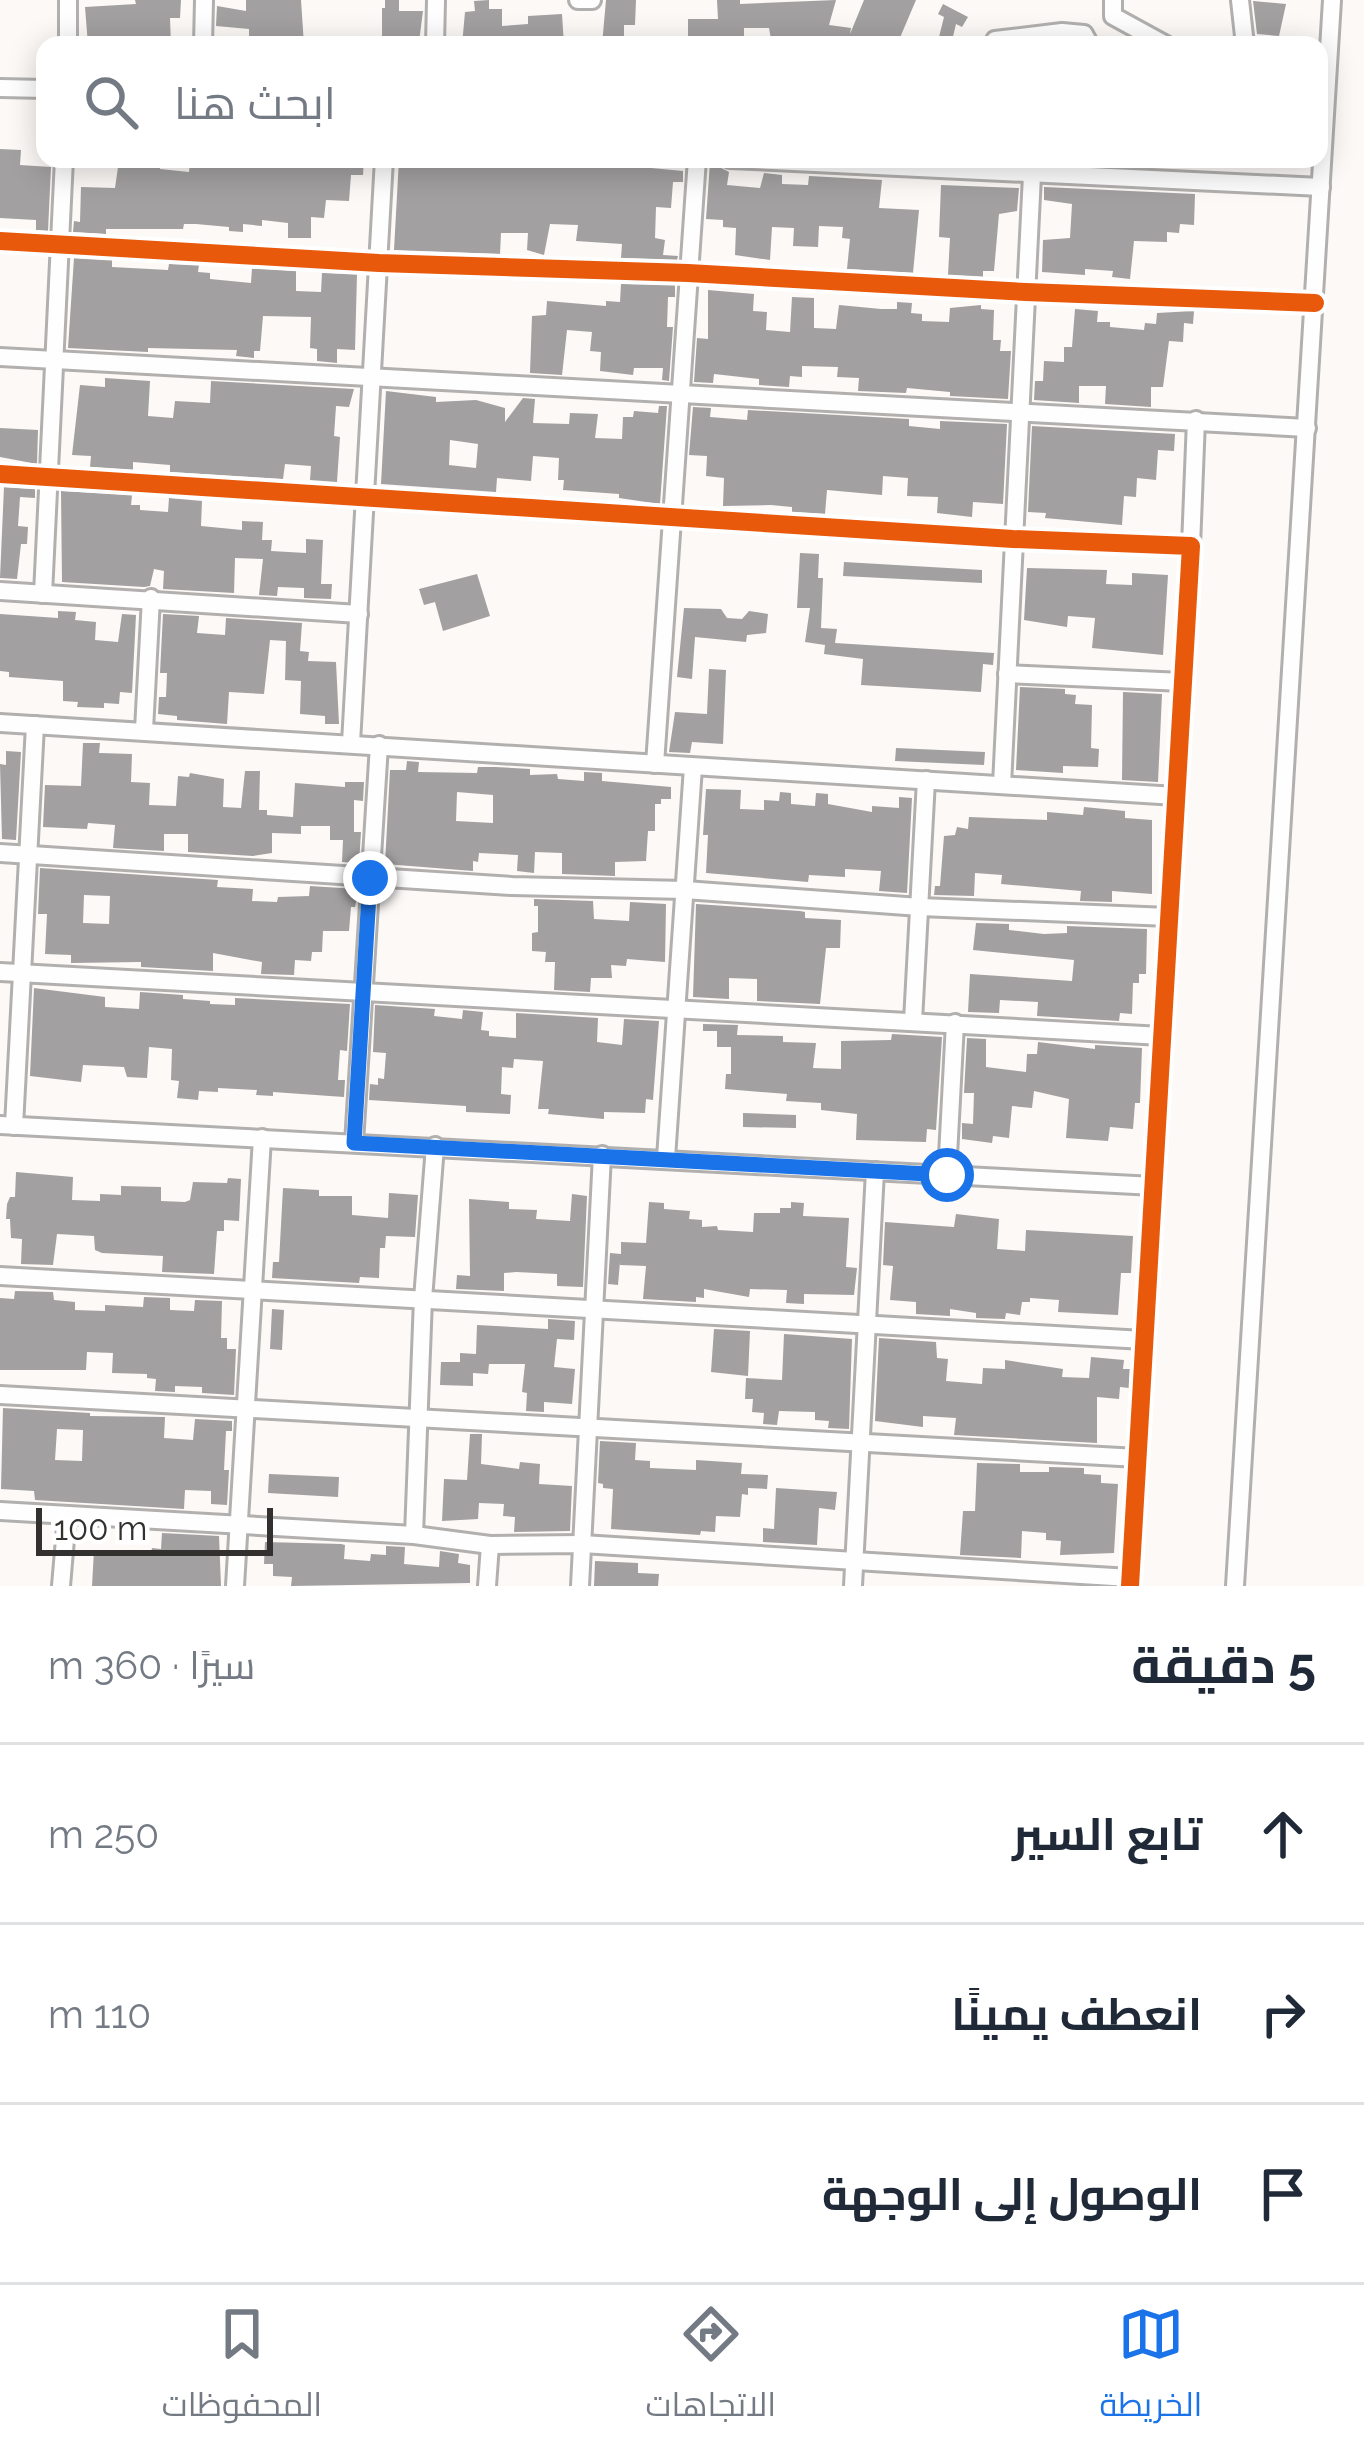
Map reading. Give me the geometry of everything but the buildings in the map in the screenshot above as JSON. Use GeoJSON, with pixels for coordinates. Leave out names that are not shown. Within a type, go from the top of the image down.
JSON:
{"type":"FeatureCollection","features":[{"type":"Feature","properties":{"kind":"street"},"geometry":{"type":"LineString","coordinates":[[68,0],[68,36]]}},
{"type":"Feature","properties":{"kind":"street"},"geometry":{"type":"LineString","coordinates":[[203,36],[204,0]]}},
{"type":"Feature","properties":{"kind":"street"},"geometry":{"type":"LineString","coordinates":[[436,0],[436,36]]}},
{"type":"Feature","properties":{"kind":"street"},"geometry":{"type":"LineString","coordinates":[[578,0],[592,0]]}},
{"type":"Feature","properties":{"kind":"street"},"geometry":{"type":"LineString","coordinates":[[1114,0],[1113,16],[1150,36]]}},
{"type":"Feature","properties":{"kind":"street"},"geometry":{"type":"LineString","coordinates":[[1240,0],[1244,36]]}},
{"type":"Feature","properties":{"kind":"street"},"geometry":{"type":"LineString","coordinates":[[1328,55],[1332,0]]}},
{"type":"Feature","properties":{"kind":"street"},"geometry":{"type":"LineString","coordinates":[[1028,36],[1062,32],[1085,36]]}},
{"type":"Feature","properties":{"kind":"street"},"geometry":{"type":"LineString","coordinates":[[0,88],[36,89]]}},
{"type":"Feature","properties":{"kind":"street"},"geometry":{"type":"LineString","coordinates":[[43,594],[63,168]]}},
{"type":"Feature","properties":{"kind":"street"},"geometry":{"type":"LineString","coordinates":[[351,743],[384,168]]}},
{"type":"Feature","properties":{"kind":"street"},"geometry":{"type":"LineString","coordinates":[[656,764],[696,168]]}},
{"type":"Feature","properties":{"kind":"street"},"geometry":{"type":"LineString","coordinates":[[900,168],[1321,187]]}},
{"type":"Feature","properties":{"kind":"street"},"geometry":{"type":"LineString","coordinates":[[1235,1586],[1321,168]]}},
{"type":"Feature","properties":{"kind":"street"},"geometry":{"type":"LineString","coordinates":[[1002,785],[1032,175]]}},
{"type":"Feature","properties":{"kind":"street"},"geometry":{"type":"LineString","coordinates":[[0,241],[379,263],[1315,303]]}},
{"type":"Feature","properties":{"kind":"street"},"geometry":{"type":"LineString","coordinates":[[0,357],[1307,428]]}},
{"type":"Feature","properties":{"kind":"street"},"geometry":{"type":"LineString","coordinates":[[0,1510],[415,1535],[490,1545],[582,1544],[855,1560],[1130,1582],[1196,420]]}},
{"type":"Feature","properties":{"kind":"street"},"geometry":{"type":"LineString","coordinates":[[0,474],[1191,546]]}},
{"type":"Feature","properties":{"kind":"street"},"geometry":{"type":"LineString","coordinates":[[0,591],[359,614]]}},
{"type":"Feature","properties":{"kind":"street"},"geometry":{"type":"LineString","coordinates":[[144,730],[151,598]]}},
{"type":"Feature","properties":{"kind":"street"},"geometry":{"type":"LineString","coordinates":[[1007,674],[1183,682]]}},
{"type":"Feature","properties":{"kind":"street"},"geometry":{"type":"LineString","coordinates":[[0,723],[1177,796]]}},
{"type":"Feature","properties":{"kind":"street"},"geometry":{"type":"LineString","coordinates":[[35,725],[22,973],[7,1126],[1154,1186]]}},
{"type":"Feature","properties":{"kind":"street"},"geometry":{"type":"LineString","coordinates":[[354,1143],[380,745]]}},
{"type":"Feature","properties":{"kind":"street"},"geometry":{"type":"LineString","coordinates":[[666,1158],[693,767]]}},
{"type":"Feature","properties":{"kind":"street"},"geometry":{"type":"LineString","coordinates":[[913,1021],[926,780]]}},
{"type":"Feature","properties":{"kind":"street"},"geometry":{"type":"LineString","coordinates":[[0,853],[370,878],[1169,917]]}},
{"type":"Feature","properties":{"kind":"street"},"geometry":{"type":"LineString","coordinates":[[0,972],[1162,1036]]}},
{"type":"Feature","properties":{"kind":"street"},"geometry":{"type":"LineString","coordinates":[[947,1175],[956,1023]]}},
{"type":"Feature","properties":{"kind":"street"},"geometry":{"type":"LineString","coordinates":[[235,1586],[262,1138]]}},
{"type":"Feature","properties":{"kind":"street"},"geometry":{"type":"LineString","coordinates":[[415,1535],[423,1300],[435,1146]]}},
{"type":"Feature","properties":{"kind":"street"},"geometry":{"type":"LineString","coordinates":[[580,1586],[602,1155]]}},
{"type":"Feature","properties":{"kind":"street"},"geometry":{"type":"LineString","coordinates":[[854,1586],[875,1171]]}},
{"type":"Feature","properties":{"kind":"street"},"geometry":{"type":"LineString","coordinates":[[0,1276],[1144,1340]]}},
{"type":"Feature","properties":{"kind":"street"},"geometry":{"type":"LineString","coordinates":[[0,1395],[1138,1458]]}},
{"type":"Feature","properties":{"kind":"street"},"geometry":{"type":"LineString","coordinates":[[61,1586],[67,1516]]}},
{"type":"Feature","properties":{"kind":"street"},"geometry":{"type":"LineString","coordinates":[[487,1586],[490,1545]]}},
{"type":"Feature","properties":{"kind":"cycle path"},"geometry":{"type":"LineString","coordinates":[[0,241],[379,263],[1315,303]]}},
{"type":"Feature","properties":{"kind":"cycle path"},"geometry":{"type":"LineString","coordinates":[[0,474],[1013,539],[1191,546],[1130,1586]]}},
{"type":"Feature","properties":{"kind":"route"},"geometry":{"type":"LineString","coordinates":[[370,878],[354,1143],[947,1175]]}}]}
